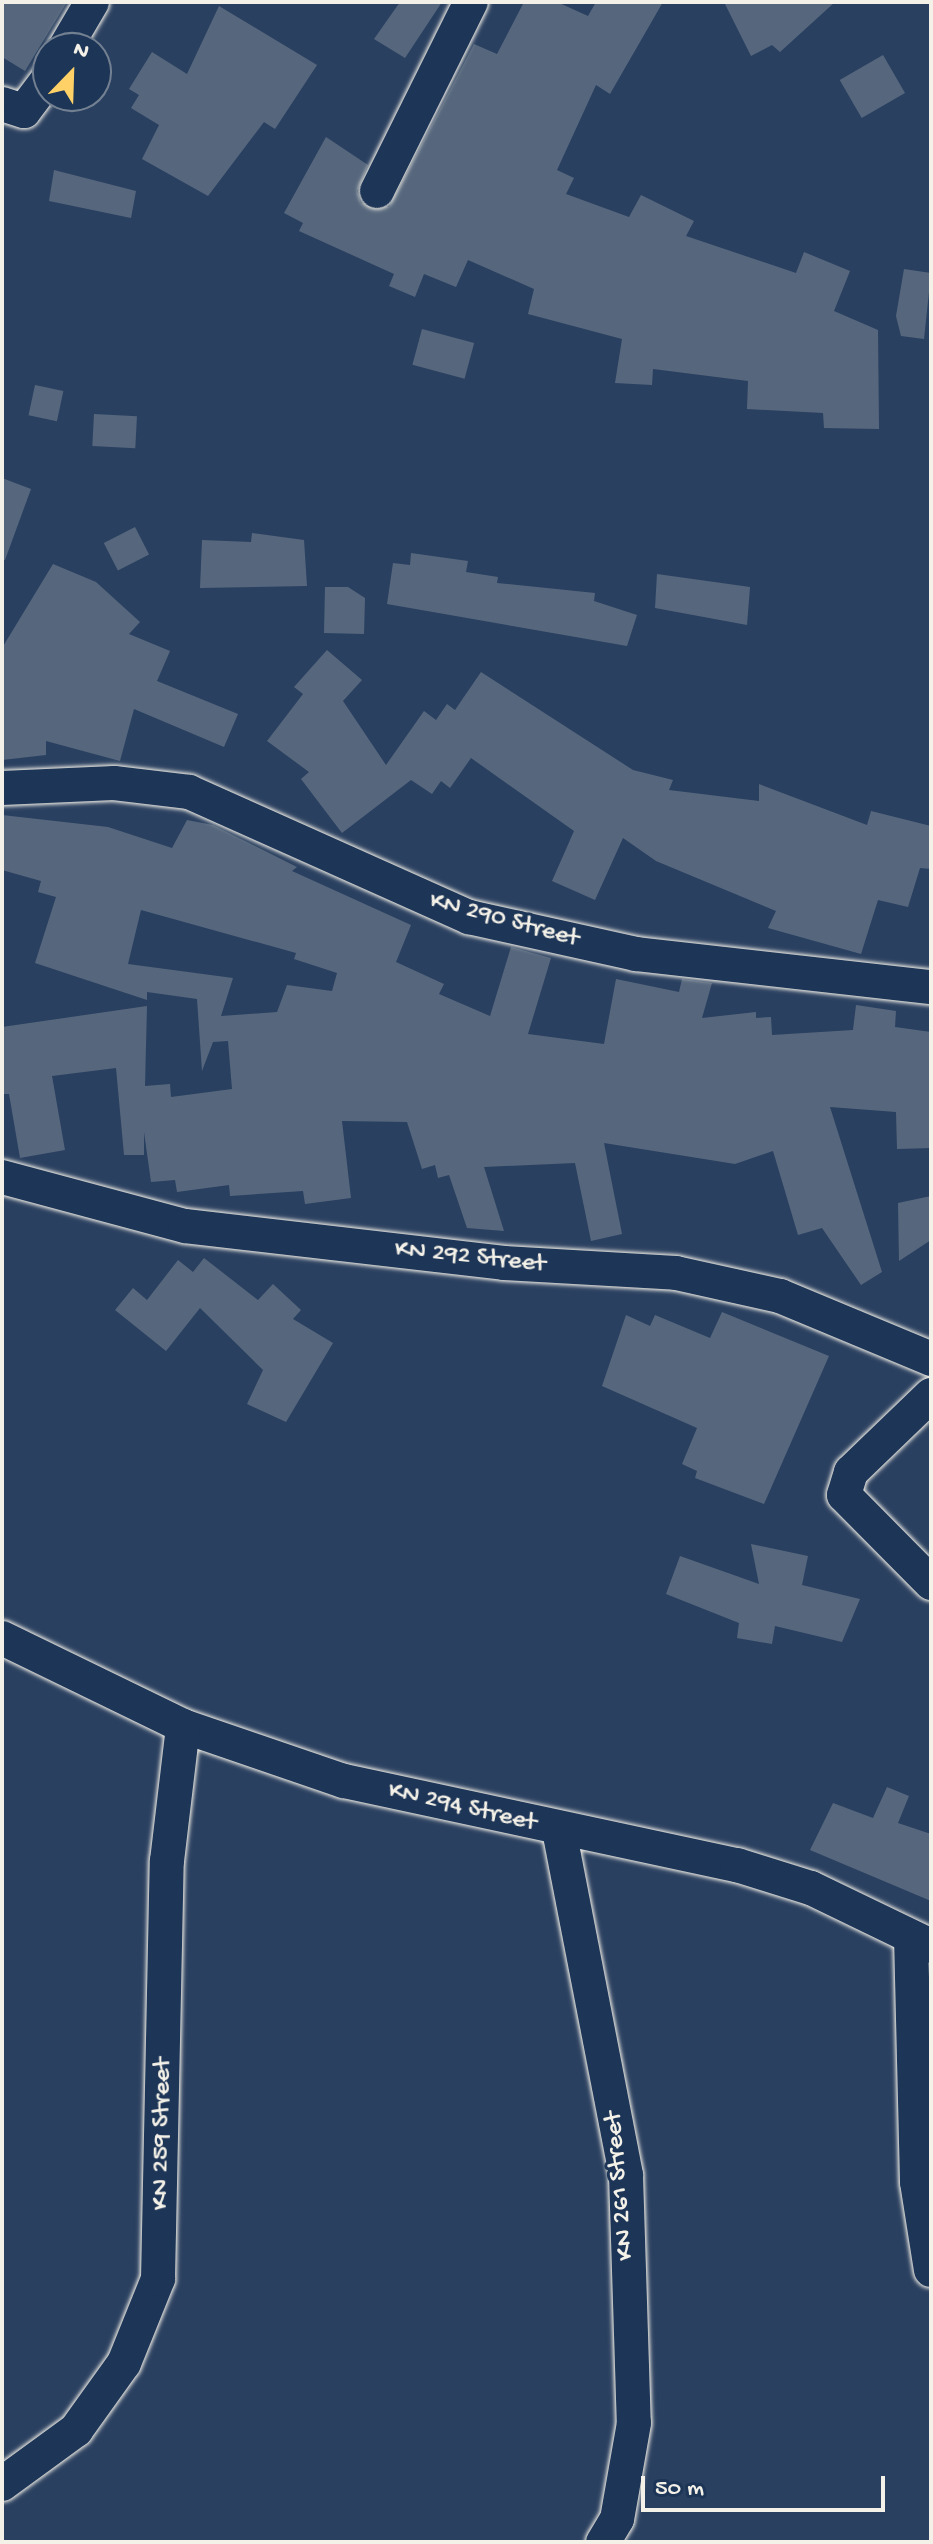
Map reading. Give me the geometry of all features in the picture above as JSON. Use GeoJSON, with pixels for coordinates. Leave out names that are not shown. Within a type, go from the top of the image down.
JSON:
{"type":"FeatureCollection","features":[{"type":"Feature","properties":{"kind":"street"},"geometry":{"type":"LineString","coordinates":[[74,32],[92,2]]}},
{"type":"Feature","properties":{"kind":"street"},"geometry":{"type":"LineString","coordinates":[[377,191],[471,2]]}},
{"type":"Feature","properties":{"kind":"street"},"geometry":{"type":"LineString","coordinates":[[2,104],[24,111],[32,100]]}},
{"type":"Feature","properties":{"kind":"street","name":"KN 290 Street"},"geometry":{"type":"LineString","coordinates":[[2,788],[114,783],[189,792],[469,917],[636,954],[931,987]]}},
{"type":"Feature","properties":{"kind":"street","name":"KN 292 Street"},"geometry":{"type":"LineString","coordinates":[[2,1177],[185,1226],[504,1263],[676,1273],[780,1296],[931,1359]]}},
{"type":"Feature","properties":{"kind":"street"},"geometry":{"type":"LineString","coordinates":[[931,1395],[851,1472],[844,1495],[931,1583]]}},
{"type":"Feature","properties":{"kind":"street","name":"KN 294 Street"},"geometry":{"type":"LineString","coordinates":[[2,1638],[183,1726],[344,1781],[559,1830],[737,1865],[811,1888],[921,1942]]}},
{"type":"Feature","properties":{"kind":"street","name":"KN 259 Street"},"geometry":{"type":"LineString","coordinates":[[2,2484],[76,2430],[124,2363],[158,2279],[167,1861],[183,1726]]}},
{"type":"Feature","properties":{"kind":"street","name":"KN 261 Street"},"geometry":{"type":"LineString","coordinates":[[559,1830],[626,2175],[634,2423],[628,2479],[603,2542]]}},
{"type":"Feature","properties":{"kind":"street"},"geometry":{"type":"LineString","coordinates":[[921,1942],[917,2182],[931,2270]]}},
{"type":"Feature","properties":{"kind":"building"},"geometry":{"type":"Polygon","coordinates":[[[2,2],[67,2],[49,32],[32,32],[32,60],[25,71],[2,57],[2,2]]]}},
{"type":"Feature","properties":{"kind":"building"},"geometry":{"type":"Polygon","coordinates":[[[400,2],[442,2],[405,58],[374,39],[400,2]]]}},
{"type":"Feature","properties":{"kind":"building"},"geometry":{"type":"Polygon","coordinates":[[[524,2],[557,2],[588,16],[596,2],[663,2],[610,94],[596,85],[557,170],[574,178],[566,194],[629,217],[641,195],[694,221],[686,236],[796,273],[804,252],[850,271],[834,311],[878,330],[879,429],[824,428],[823,413],[747,409],[748,381],[653,369],[652,385],[615,383],[622,339],[528,314],[534,289],[468,260],[456,287],[424,274],[415,297],[389,286],[394,274],[299,231],[303,223],[284,213],[326,137],[368,165],[357,191],[361,203],[389,207],[474,44],[497,54],[524,2]]]}},
{"type":"Feature","properties":{"kind":"building"},"geometry":{"type":"Polygon","coordinates":[[[724,2],[835,2],[780,52],[772,45],[751,56],[724,2]]]}},
{"type":"Feature","properties":{"kind":"building"},"geometry":{"type":"Polygon","coordinates":[[[219,6],[317,65],[275,129],[264,122],[208,196],[142,159],[159,125],[131,108],[139,95],[129,89],[152,52],[187,74],[219,6]]]}},
{"type":"Feature","properties":{"kind":"building"},"geometry":{"type":"Polygon","coordinates":[[[883,55],[905,93],[862,118],[840,80],[883,55]]]}},
{"type":"Feature","properties":{"kind":"building"},"geometry":{"type":"Polygon","coordinates":[[[54,170],[136,191],[131,218],[49,201],[54,170]]]}},
{"type":"Feature","properties":{"kind":"building"},"geometry":{"type":"Polygon","coordinates":[[[904,269],[931,273],[924,339],[901,336],[896,316],[904,269]]]}},
{"type":"Feature","properties":{"kind":"building"},"geometry":{"type":"Polygon","coordinates":[[[422,329],[474,343],[465,379],[412,365],[422,329]]]}},
{"type":"Feature","properties":{"kind":"building"},"geometry":{"type":"Polygon","coordinates":[[[35,385],[63,391],[57,421],[29,415],[35,385]]]}},
{"type":"Feature","properties":{"kind":"building"},"geometry":{"type":"Polygon","coordinates":[[[94,414],[137,416],[135,448],[92,446],[94,414]]]}},
{"type":"Feature","properties":{"kind":"building"},"geometry":{"type":"Polygon","coordinates":[[[2,478],[31,489],[5,560],[2,560],[2,478]]]}},
{"type":"Feature","properties":{"kind":"building"},"geometry":{"type":"Polygon","coordinates":[[[135,527],[149,555],[118,571],[104,543],[135,527]]]}},
{"type":"Feature","properties":{"kind":"building"},"geometry":{"type":"Polygon","coordinates":[[[252,533],[304,540],[307,586],[200,588],[202,540],[251,542],[252,533]]]}},
{"type":"Feature","properties":{"kind":"building"},"geometry":{"type":"Polygon","coordinates":[[[411,553],[468,561],[466,572],[498,577],[497,583],[595,593],[594,601],[637,615],[627,646],[387,604],[393,563],[410,565],[411,553]]]}},
{"type":"Feature","properties":{"kind":"building"},"geometry":{"type":"Polygon","coordinates":[[[53,564],[96,582],[140,622],[129,634],[170,651],[157,681],[238,714],[224,747],[134,709],[120,761],[46,741],[46,755],[2,760],[2,648],[53,564]]]}},
{"type":"Feature","properties":{"kind":"building"},"geometry":{"type":"Polygon","coordinates":[[[657,574],[750,587],[747,625],[655,608],[657,574]]]}},
{"type":"Feature","properties":{"kind":"building"},"geometry":{"type":"Polygon","coordinates":[[[325,587],[348,587],[365,598],[364,634],[324,633],[325,587]]]}},
{"type":"Feature","properties":{"kind":"building"},"geometry":{"type":"Polygon","coordinates":[[[327,650],[362,680],[343,701],[386,765],[424,711],[436,720],[447,704],[455,710],[481,672],[633,770],[673,780],[669,790],[759,801],[759,784],[867,825],[871,811],[931,826],[931,869],[920,868],[908,907],[878,900],[861,954],[768,928],[776,911],[656,861],[623,838],[595,900],[552,881],[574,831],[471,758],[450,788],[441,781],[432,794],[411,780],[342,833],[301,779],[309,772],[267,741],[303,694],[294,687],[327,650]]]}},
{"type":"Feature","properties":{"kind":"building"},"geometry":{"type":"Polygon","coordinates":[[[2,815],[108,827],[172,848],[187,820],[213,825],[297,867],[292,871],[411,925],[396,962],[444,984],[439,994],[490,1016],[511,947],[551,958],[528,1034],[604,1044],[616,979],[679,992],[682,979],[712,983],[702,1018],[756,1012],[756,1018],[771,1017],[772,1035],[853,1030],[856,1005],[896,1011],[895,1027],[931,1032],[931,1148],[897,1149],[896,1112],[830,1107],[882,1272],[861,1285],[822,1228],[798,1235],[773,1151],[735,1164],[604,1143],[622,1234],[591,1241],[575,1163],[484,1167],[504,1231],[467,1228],[449,1175],[438,1178],[435,1165],[422,1169],[407,1122],[342,1121],[351,1198],[305,1204],[303,1191],[230,1196],[229,1185],[177,1192],[175,1180],[151,1182],[144,1132],[144,1155],[124,1155],[116,1068],[52,1076],[65,1150],[20,1158],[9,1094],[2,1094],[2,1027],[147,1006],[145,1086],[170,1084],[171,1097],[232,1089],[228,1041],[213,1042],[202,1071],[197,999],[147,992],[147,1000],[35,963],[56,897],[38,892],[41,881],[2,870],[2,815]],[[141,910],[128,964],[233,978],[221,1016],[277,1012],[287,985],[332,991],[337,973],[294,959],[296,953],[141,910]]]}},
{"type":"Feature","properties":{"kind":"building"},"geometry":{"type":"Polygon","coordinates":[[[931,1196],[931,1240],[899,1261],[898,1203],[931,1196]]]}},
{"type":"Feature","properties":{"kind":"building"},"geometry":{"type":"Polygon","coordinates":[[[204,1258],[258,1300],[273,1284],[301,1310],[293,1319],[333,1343],[286,1422],[247,1404],[263,1370],[200,1308],[166,1351],[115,1310],[133,1288],[147,1300],[178,1260],[193,1272],[204,1258]]]}},
{"type":"Feature","properties":{"kind":"building"},"geometry":{"type":"Polygon","coordinates":[[[722,1312],[829,1356],[764,1504],[695,1478],[697,1471],[682,1464],[697,1428],[602,1386],[626,1315],[650,1326],[655,1315],[710,1338],[722,1312]]]}},
{"type":"Feature","properties":{"kind":"building"},"geometry":{"type":"Polygon","coordinates":[[[751,1544],[808,1556],[802,1585],[860,1599],[842,1642],[775,1626],[772,1644],[737,1638],[739,1623],[666,1594],[680,1556],[759,1584],[751,1544]]]}},
{"type":"Feature","properties":{"kind":"building"},"geometry":{"type":"Polygon","coordinates":[[[887,1787],[909,1796],[898,1823],[931,1834],[931,1901],[810,1850],[833,1803],[873,1818],[887,1787]]]}}]}
